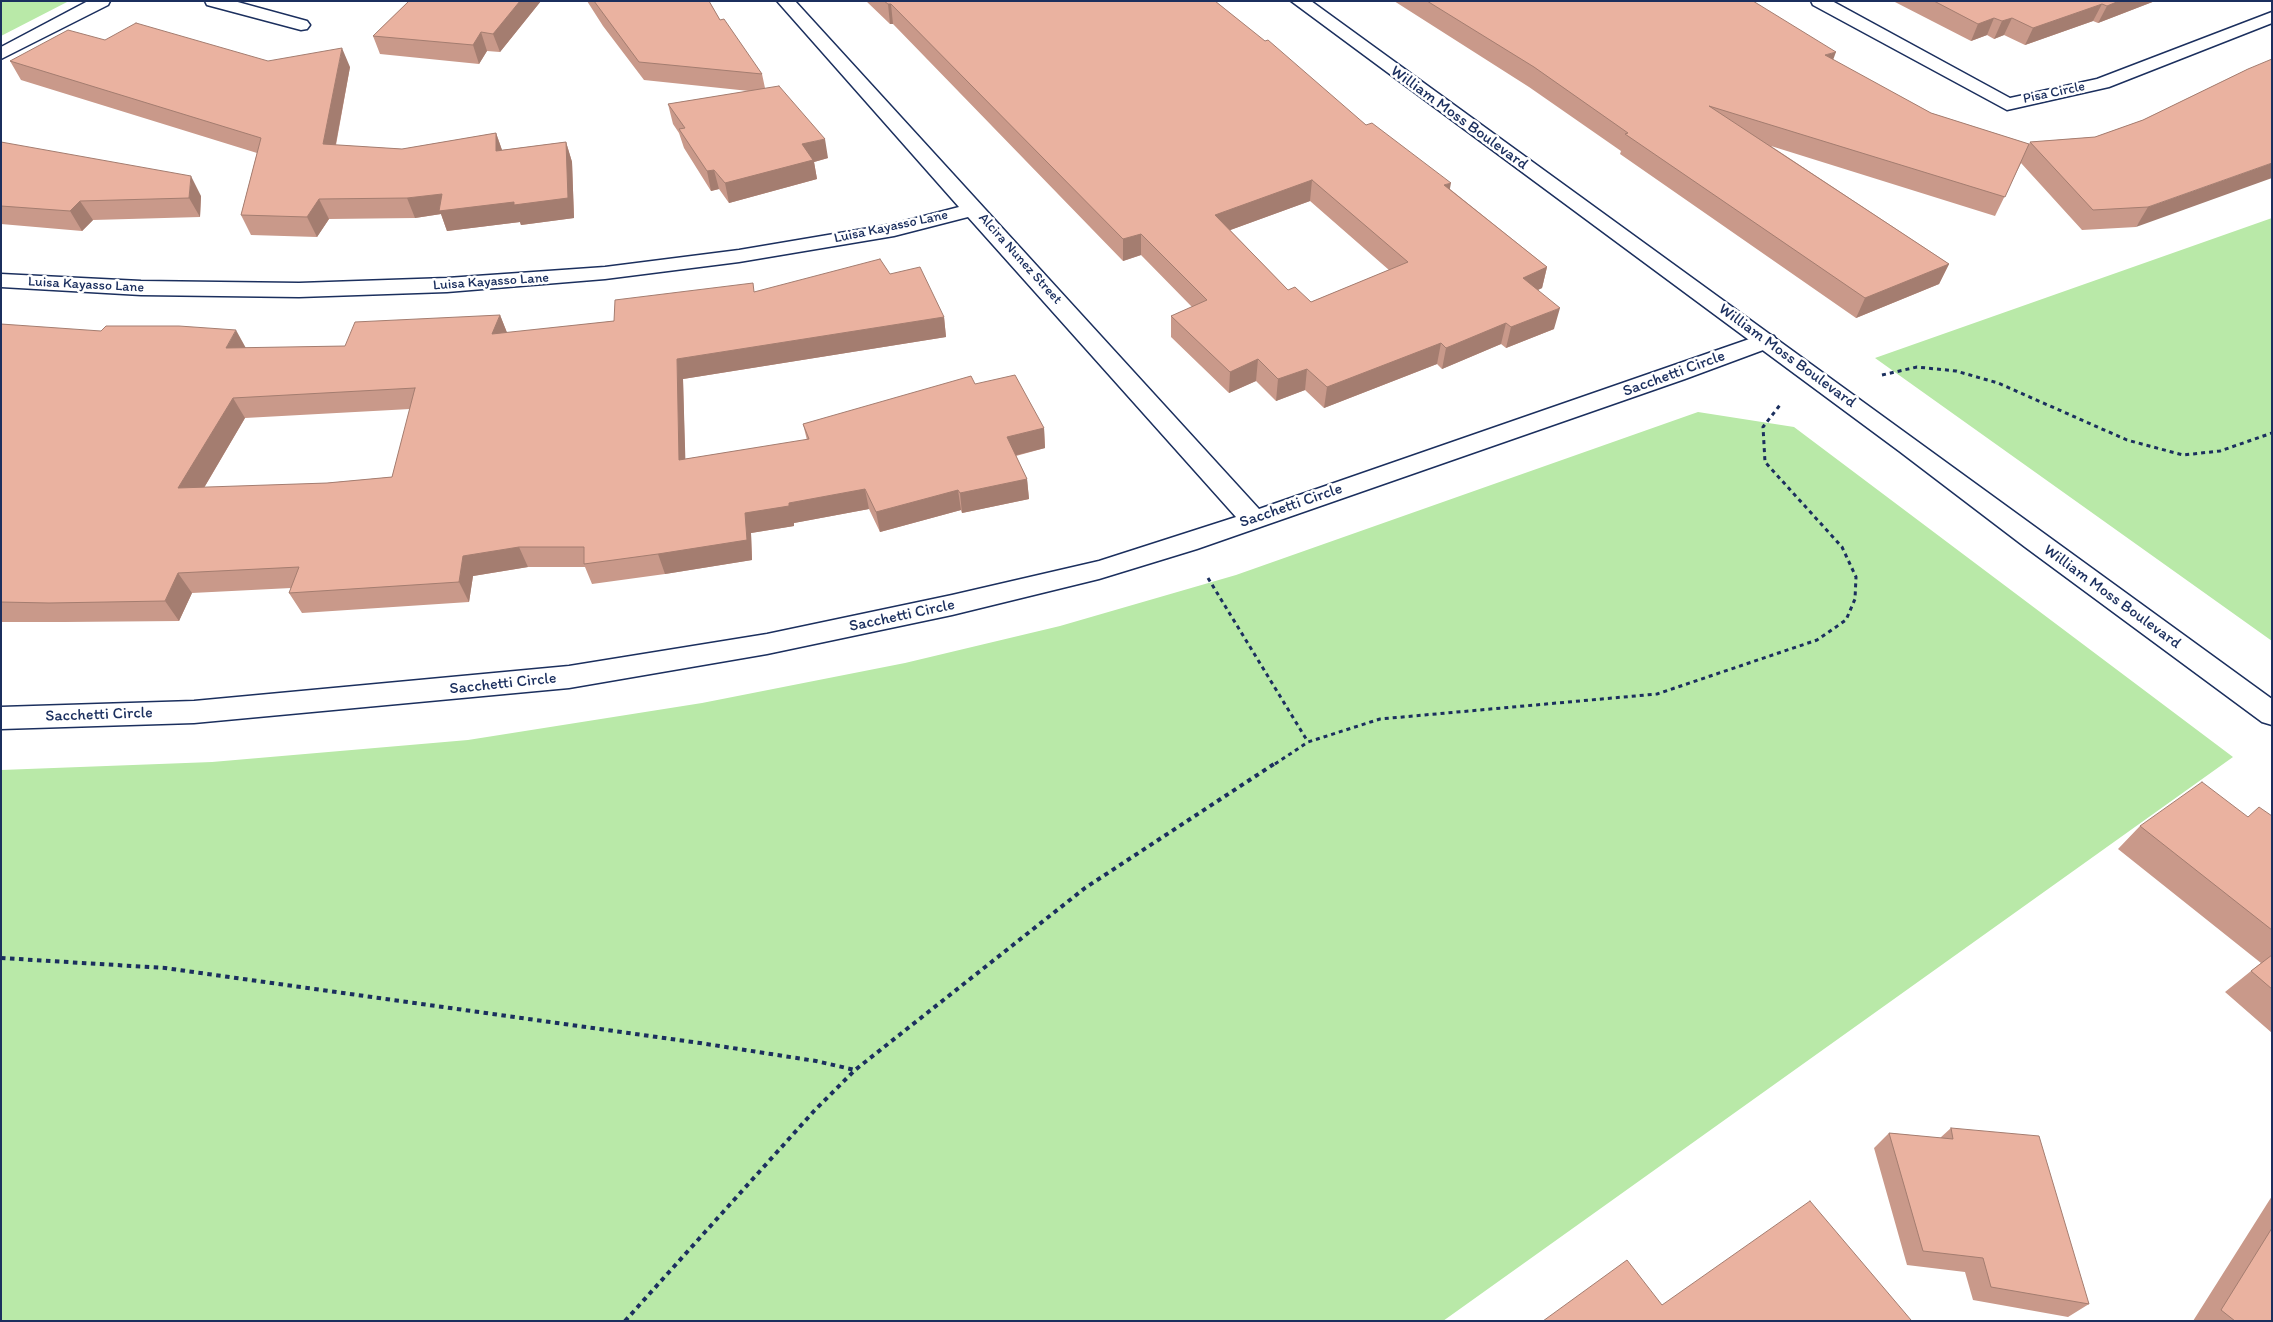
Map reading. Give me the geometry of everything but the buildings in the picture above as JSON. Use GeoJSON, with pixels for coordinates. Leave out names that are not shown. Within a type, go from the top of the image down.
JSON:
{"type":"FeatureCollection","features":[{"type":"Feature","properties":{"kind":"street"},"geometry":{"type":"LineString","coordinates":[[1,54],[102,1]]}},
{"type":"Feature","properties":{"kind":"street"},"geometry":{"type":"LineString","coordinates":[[213,1],[301,25]]}},
{"type":"Feature","properties":{"kind":"street","name":"Alcira Nunez Street"},"geometry":{"type":"LineString","coordinates":[[785,1],[1253,519]]}},
{"type":"Feature","properties":{"kind":"street","name":"William Moss Boulevard"},"geometry":{"type":"LineString","coordinates":[[1299,1],[1832,389],[2272,714]]}},
{"type":"Feature","properties":{"kind":"street","name":"Pisa Circle"},"geometry":{"type":"LineString","coordinates":[[1820,1],[2007,104],[2102,83],[2272,17]]}},
{"type":"Feature","properties":{"kind":"street","name":"Luisa Kayasso Lane"},"geometry":{"type":"LineString","coordinates":[[1,280],[142,288],[250,290],[446,286],[605,273],[739,256],[894,230],[974,209]]}},
{"type":"Feature","properties":{"kind":"street","name":"Sacchetti Circle"},"geometry":{"type":"LineString","coordinates":[[1,718],[194,712],[569,677],[767,644],[952,605],[1099,570],[1188,543],[1682,372],[1766,341]]}},
{"type":"Feature","properties":{"kind":"path"},"geometry":{"type":"LineString","coordinates":[[625,1321],[814,1111],[856,1070],[1084,888],[1308,742],[1380,719],[1657,694],[1817,640],[1846,620],[1855,599],[1856,577],[1836,540],[1765,462],[1763,427],[1779,406],[1832,389],[1917,367],[1956,370],[1998,383],[2127,440],[2183,455],[2220,451],[2272,433]]}},
{"type":"Feature","properties":{"kind":"path"},"geometry":{"type":"LineString","coordinates":[[1188,543],[1225,609],[1308,742]]}},
{"type":"Feature","properties":{"kind":"path"},"geometry":{"type":"LineString","coordinates":[[1,958],[164,968],[700,1043],[816,1061],[856,1070]]}},
{"type":"Feature","properties":{"kind":"green space"},"geometry":{"type":"Polygon","coordinates":[[[1,1],[69,1],[1,36],[1,1]]]}},
{"type":"Feature","properties":{"kind":"green space"},"geometry":{"type":"Polygon","coordinates":[[[2272,218],[2272,641],[1875,358],[2272,218]]]}},
{"type":"Feature","properties":{"kind":"green space"},"geometry":{"type":"Polygon","coordinates":[[[1698,412],[1794,427],[2233,757],[1443,1321],[1,1321],[1,770],[212,762],[468,740],[702,703],[905,663],[1060,626],[1236,575],[1698,412]]]}}]}
